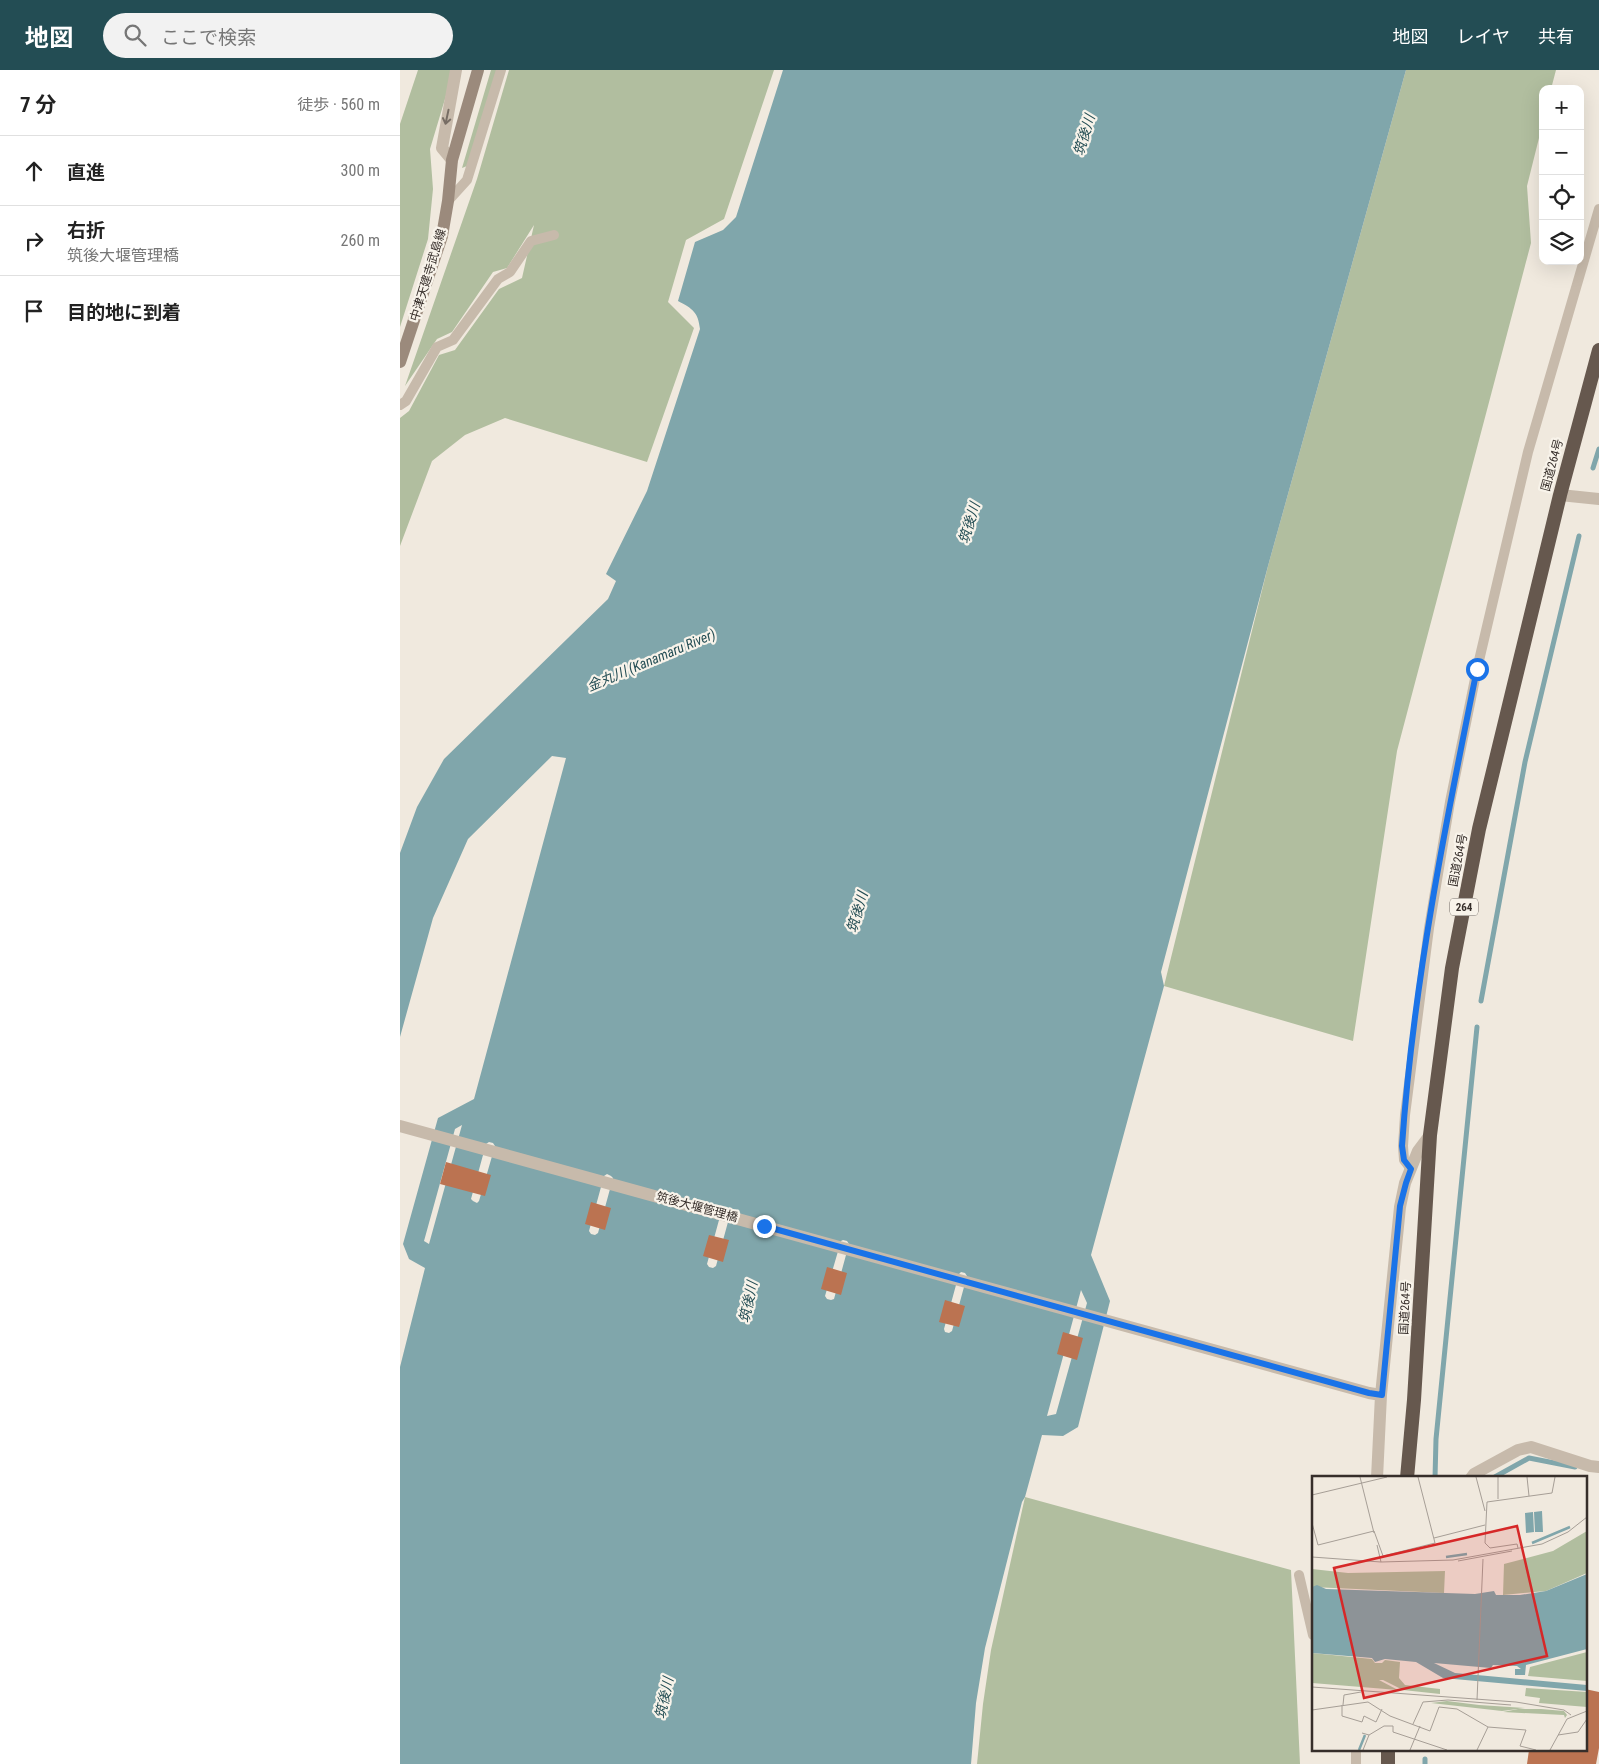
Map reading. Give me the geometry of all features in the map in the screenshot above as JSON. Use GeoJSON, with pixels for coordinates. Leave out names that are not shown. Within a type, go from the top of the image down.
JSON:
{"type":"FeatureCollection","features":[{"type":"Feature","properties":{"kind":"highway","name":"国道264号"},"geometry":{"type":"LineString","coordinates":[[1407,1476],[1414,1400],[1430,1135],[1452,968],[1479,829],[1560,495],[1599,350]]}},
{"type":"Feature","properties":{"kind":"main road","name":"中津天建寺武島線"},"geometry":{"type":"LineString","coordinates":[[400,362],[442,236],[452,160],[478,70]]}},
{"type":"Feature","properties":{"kind":"street"},"geometry":{"type":"LineString","coordinates":[[452,160],[442,148],[456,70]]}},
{"type":"Feature","properties":{"kind":"street"},"geometry":{"type":"LineString","coordinates":[[1560,495],[1599,499]]}},
{"type":"Feature","properties":{"kind":"street","name":"筑後大堰管理橋"},"geometry":{"type":"LineString","coordinates":[[400,1126],[1375,1394]]}},
{"type":"Feature","properties":{"kind":"street"},"geometry":{"type":"LineString","coordinates":[[1377,1476],[1375,1394],[1400,1206],[1418,1151],[1430,1135]]}},
{"type":"Feature","properties":{"kind":"street"},"geometry":{"type":"LineString","coordinates":[[1472,1476],[1518,1450],[1531,1447],[1590,1466],[1599,1467]]}},
{"type":"Feature","properties":{"kind":"lane"},"geometry":{"type":"LineString","coordinates":[[448,201],[467,180],[501,70]]}},
{"type":"Feature","properties":{"kind":"lane"},"geometry":{"type":"LineString","coordinates":[[1411,1169],[1404,1160],[1402,1146],[1405,1115],[1428,928],[1450,802],[1477,669],[1528,452],[1599,210]]}},
{"type":"Feature","properties":{"kind":"lane"},"geometry":{"type":"LineString","coordinates":[[400,405],[406,401],[437,347],[454,340],[498,279],[510,272],[531,241],[554,235]]}},
{"type":"Feature","properties":{"kind":"lane"},"geometry":{"type":"LineString","coordinates":[[1299,1575],[1312,1631]]}},
{"type":"Feature","properties":{"kind":"green space"},"geometry":{"type":"Polygon","coordinates":[[[418,70],[451,70],[451,79],[430,149],[433,189],[428,239],[400,327],[400,124],[418,70]]]}},
{"type":"Feature","properties":{"kind":"green space"},"geometry":{"type":"Polygon","coordinates":[[[491,70],[497,70],[467,166],[462,168],[491,70]]]}},
{"type":"Feature","properties":{"kind":"green space"},"geometry":{"type":"Polygon","coordinates":[[[509,70],[774,70],[724,219],[686,240],[668,302],[694,328],[647,462],[505,418],[465,435],[432,461],[400,546],[400,418],[409,411],[439,355],[455,350],[499,289],[522,278],[534,225],[507,268],[493,272],[452,332],[437,339],[405,386],[477,179],[509,70]]]}},
{"type":"Feature","properties":{"kind":"green space"},"geometry":{"type":"Polygon","coordinates":[[[1406,70],[1556,70],[1552,85],[1539,85],[1539,138],[1527,186],[1531,243],[1397,751],[1353,1041],[1164,986],[1268,566],[1406,70]]]}},
{"type":"Feature","properties":{"kind":"green space"},"geometry":{"type":"Polygon","coordinates":[[[1025,1497],[1291,1570],[1300,1764],[977,1764],[991,1650],[1025,1497]]]}},
{"type":"Feature","properties":{"kind":"water"},"geometry":{"type":"Polygon","coordinates":[[[783,70],[1406,70],[1268,566],[1161,972],[1164,986],[1091,1255],[1110,1301],[1078,1427],[1063,1436],[1042,1435],[1022,1502],[985,1648],[976,1703],[971,1764],[400,1764],[400,1367],[425,1268],[409,1259],[403,1244],[438,1118],[474,1099],[566,758],[552,756],[468,839],[433,918],[400,1037],[400,853],[417,807],[444,759],[608,599],[616,581],[606,574],[647,491],[700,329],[694,312],[678,301],[695,242],[723,230],[736,217],[783,70]],[[462,1125],[455,1129],[424,1241],[429,1244],[462,1125]],[[489,1142],[486,1144],[471,1199],[477,1203],[495,1146],[489,1142]],[[607,1174],[604,1176],[589,1231],[595,1235],[598,1233],[613,1178],[607,1174]],[[725,1207],[722,1209],[707,1264],[713,1268],[716,1266],[731,1211],[729,1208],[725,1207]],[[841,1241],[825,1296],[827,1299],[834,1299],[849,1244],[847,1241],[841,1241]],[[961,1272],[959,1274],[944,1329],[945,1332],[949,1333],[952,1331],[967,1276],[965,1273],[961,1272]],[[1081,1290],[1047,1416],[1056,1414],[1087,1303],[1081,1290]]]}},
{"type":"Feature","properties":{"kind":"building"},"geometry":{"type":"Polygon","coordinates":[[[446,1162],[491,1175],[485,1196],[440,1184],[446,1162]]]}},
{"type":"Feature","properties":{"kind":"building"},"geometry":{"type":"Polygon","coordinates":[[[591,1202],[611,1208],[605,1230],[585,1224],[591,1202]]]}},
{"type":"Feature","properties":{"kind":"building"},"geometry":{"type":"Polygon","coordinates":[[[709,1235],[729,1240],[723,1262],[703,1256],[709,1235]]]}},
{"type":"Feature","properties":{"kind":"building"},"geometry":{"type":"Polygon","coordinates":[[[827,1267],[847,1273],[841,1295],[821,1289],[827,1267]]]}},
{"type":"Feature","properties":{"kind":"building"},"geometry":{"type":"Polygon","coordinates":[[[945,1300],[965,1306],[959,1327],[939,1322],[945,1300]]]}},
{"type":"Feature","properties":{"kind":"building"},"geometry":{"type":"Polygon","coordinates":[[[1063,1332],[1083,1338],[1077,1360],[1057,1354],[1063,1332]]]}},
{"type":"Feature","properties":{"kind":"building"},"geometry":{"type":"Polygon","coordinates":[[[1586,1689],[1599,1692],[1599,1748],[1596,1764],[1527,1764],[1529,1752],[1586,1752],[1586,1689]]]}},
{"type":"Feature","properties":{"kind":"waterway"},"geometry":{"type":"LineString","coordinates":[[1593,468],[1599,449]]}},
{"type":"Feature","properties":{"kind":"waterway"},"geometry":{"type":"LineString","coordinates":[[1481,1001],[1525,762],[1579,536]]}},
{"type":"Feature","properties":{"kind":"waterway"},"geometry":{"type":"LineString","coordinates":[[1435,1476],[1436,1439],[1477,1027]]}},
{"type":"Feature","properties":{"kind":"waterway"},"geometry":{"type":"LineString","coordinates":[[1497,1476],[1529,1458],[1575,1467]]}},
{"type":"Feature","properties":{"kind":"waterway"},"geometry":{"type":"LineString","coordinates":[[1425,1759],[1425,1764]]}},
{"type":"Feature","properties":{"kind":"route"},"geometry":{"type":"LineString","coordinates":[[764,1226],[1382,1395],[1400,1206],[1411,1169],[1404,1160],[1402,1146],[1411,1054],[1428,928],[1450,802],[1477,669]]}},
{"type":"Feature","properties":{"kind":"water label","name":"筑後川"},"geometry":{"type":"Point","coordinates":[1084,135]}},
{"type":"Feature","properties":{"kind":"water label","name":"筑後川"},"geometry":{"type":"Point","coordinates":[969,523]}},
{"type":"Feature","properties":{"kind":"water label","name":"金丸川 (Kanamaru River)"},"geometry":{"type":"Point","coordinates":[651,660]}},
{"type":"Feature","properties":{"kind":"water label","name":"筑後川"},"geometry":{"type":"Point","coordinates":[857,912]}},
{"type":"Feature","properties":{"kind":"water label","name":"筑後川"},"geometry":{"type":"Point","coordinates":[748,1302]}},
{"type":"Feature","properties":{"kind":"water label","name":"筑後川"},"geometry":{"type":"Point","coordinates":[664,1698]}}]}
